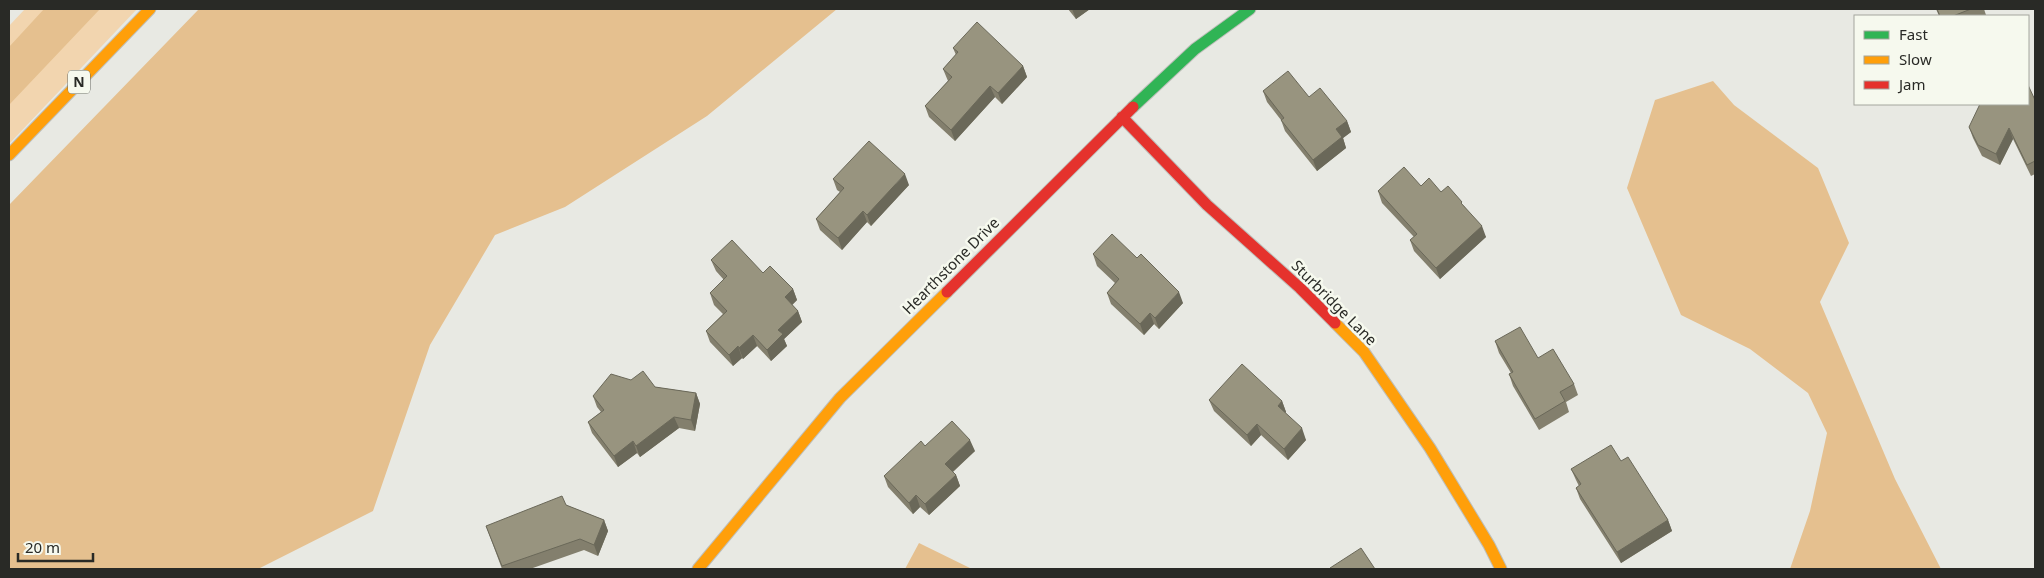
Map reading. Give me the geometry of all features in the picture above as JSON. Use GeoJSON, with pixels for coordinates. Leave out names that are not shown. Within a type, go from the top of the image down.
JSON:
{"type":"FeatureCollection","features":[{"type":"Feature","properties":{"kind":"main road","name":"N"},"geometry":{"type":"LineString","coordinates":[[9,155],[150,9]]}},
{"type":"Feature","properties":{"kind":"main road","name":"Hearthstone Drive"},"geometry":{"type":"LineString","coordinates":[[698,569],[840,398],[1122,117],[1195,49],[1250,9]]}},
{"type":"Feature","properties":{"kind":"main road","name":"Sturbridge Lane"},"geometry":{"type":"LineString","coordinates":[[1122,117],[1208,205],[1300,288],[1364,352],[1430,448],[1489,545],[1501,569]]}},
{"type":"Feature","properties":{"kind":"shaded area"},"geometry":{"type":"Polygon","coordinates":[[[25,9],[137,9],[9,144],[9,26],[25,9]]]}},
{"type":"Feature","properties":{"kind":"shaded area"},"geometry":{"type":"Polygon","coordinates":[[[44,9],[100,9],[9,105],[9,47],[44,9]]]}},
{"type":"Feature","properties":{"kind":"shaded area"},"geometry":{"type":"Polygon","coordinates":[[[199,9],[837,9],[707,116],[565,207],[495,235],[430,345],[373,511],[258,569],[9,569],[9,205],[199,9]]]}},
{"type":"Feature","properties":{"kind":"shaded area"},"geometry":{"type":"Polygon","coordinates":[[[1713,81],[1734,105],[1818,168],[1849,243],[1820,302],[1895,479],[1941,569],[1790,569],[1810,511],[1827,433],[1808,393],[1750,349],[1681,315],[1627,188],[1655,100],[1713,81]]]}},
{"type":"Feature","properties":{"kind":"shaded area"},"geometry":{"type":"Polygon","coordinates":[[[919,543],[972,569],[905,569],[919,543]]]}},
{"type":"Feature","properties":{"kind":"building"},"geometry":{"type":"Polygon","coordinates":[[[1937,9],[1971,9],[1956,15],[1940,15],[1937,9]]]}},
{"type":"Feature","properties":{"kind":"building"},"geometry":{"type":"Polygon","coordinates":[[[977,22],[1023,66],[998,93],[990,86],[951,130],[925,106],[952,77],[943,69],[958,52],[953,48],[977,22]]]}},
{"type":"Feature","properties":{"kind":"building"},"geometry":{"type":"Polygon","coordinates":[[[1288,71],[1309,97],[1320,88],[1347,121],[1336,129],[1342,137],[1313,160],[1281,120],[1284,118],[1263,91],[1288,71]]]}},
{"type":"Feature","properties":{"kind":"building"},"geometry":{"type":"Polygon","coordinates":[[[2029,87],[2035,100],[2035,161],[2027,165],[2009,128],[1996,154],[1978,145],[1969,127],[1980,105],[2029,105],[2029,87]]]}},
{"type":"Feature","properties":{"kind":"building"},"geometry":{"type":"Polygon","coordinates":[[[869,141],[905,174],[867,215],[863,211],[838,238],[816,219],[844,188],[833,179],[869,141]]]}},
{"type":"Feature","properties":{"kind":"building"},"geometry":{"type":"Polygon","coordinates":[[[1404,167],[1421,186],[1429,178],[1441,192],[1448,186],[1482,226],[1436,268],[1410,240],[1417,234],[1378,191],[1404,167]]]}},
{"type":"Feature","properties":{"kind":"building"},"geometry":{"type":"Polygon","coordinates":[[[1112,234],[1137,258],[1141,254],[1179,292],[1155,318],[1150,313],[1140,324],[1107,293],[1119,279],[1093,254],[1112,234]]]}},
{"type":"Feature","properties":{"kind":"building"},"geometry":{"type":"Polygon","coordinates":[[[732,240],[763,273],[770,266],[793,289],[785,297],[798,311],[778,330],[783,334],[767,350],[753,335],[729,355],[706,331],[727,311],[710,293],[727,276],[711,260],[732,240]]]}},
{"type":"Feature","properties":{"kind":"building"},"geometry":{"type":"Polygon","coordinates":[[[1520,327],[1538,358],[1553,349],[1574,384],[1560,392],[1565,401],[1535,419],[1509,374],[1513,372],[1495,341],[1520,327]]]}},
{"type":"Feature","properties":{"kind":"building"},"geometry":{"type":"Polygon","coordinates":[[[1242,364],[1282,401],[1278,406],[1302,428],[1284,449],[1257,424],[1247,435],[1209,400],[1242,364]]]}},
{"type":"Feature","properties":{"kind":"building"},"geometry":{"type":"Polygon","coordinates":[[[643,371],[655,387],[696,393],[691,420],[674,417],[636,446],[633,441],[614,456],[588,422],[604,410],[593,396],[611,374],[631,380],[643,371]]]}},
{"type":"Feature","properties":{"kind":"building"},"geometry":{"type":"Polygon","coordinates":[[[952,421],[970,440],[945,464],[956,475],[925,504],[916,495],[909,503],[884,476],[921,441],[925,446],[952,421]]]}},
{"type":"Feature","properties":{"kind":"building"},"geometry":{"type":"Polygon","coordinates":[[[1611,445],[1621,461],[1628,457],[1668,520],[1617,552],[1576,488],[1581,484],[1571,469],[1611,445]]]}},
{"type":"Feature","properties":{"kind":"building"},"geometry":{"type":"Polygon","coordinates":[[[562,496],[566,505],[604,520],[594,545],[580,539],[502,566],[486,526],[562,496]]]}},
{"type":"Feature","properties":{"kind":"building"},"geometry":{"type":"Polygon","coordinates":[[[1361,548],[1375,569],[1330,568],[1361,548]]]}},
{"type":"Feature","properties":{"kind":"traffic: fast"},"geometry":{"type":"LineString","coordinates":[[1133,107],[1195,49],[1250,9]]}},
{"type":"Feature","properties":{"kind":"traffic: slow"},"geometry":{"type":"LineString","coordinates":[[9,155],[150,9]]}},
{"type":"Feature","properties":{"kind":"traffic: slow"},"geometry":{"type":"LineString","coordinates":[[698,569],[840,398],[947,292]]}},
{"type":"Feature","properties":{"kind":"traffic: slow"},"geometry":{"type":"LineString","coordinates":[[1335,323],[1364,352],[1430,448],[1489,545],[1501,569]]}},
{"type":"Feature","properties":{"kind":"traffic: jam"},"geometry":{"type":"LineString","coordinates":[[947,292],[1133,107]]}},
{"type":"Feature","properties":{"kind":"traffic: jam"},"geometry":{"type":"LineString","coordinates":[[1122,117],[1207,205],[1300,288],[1335,323]]}}]}
